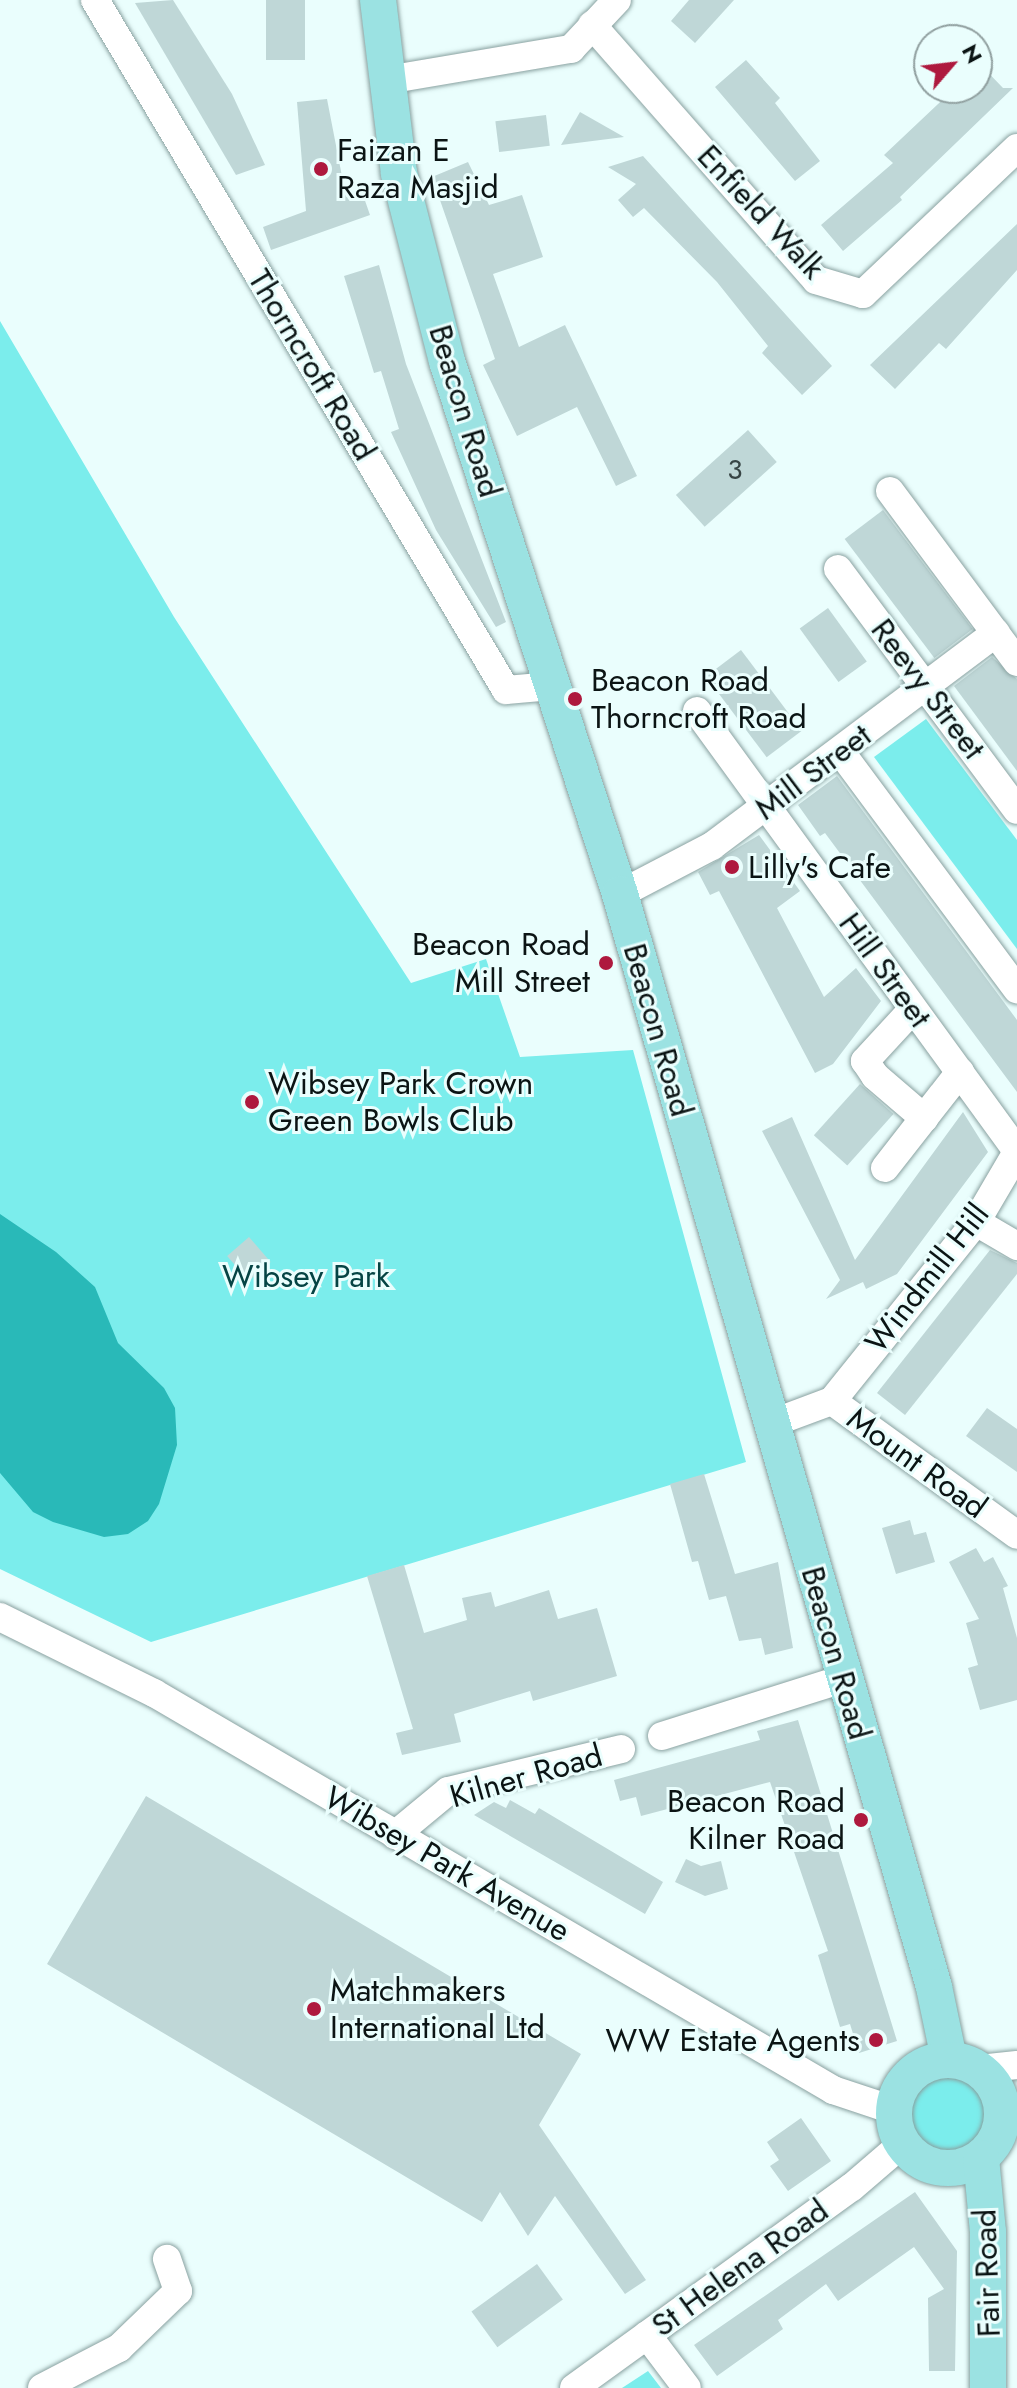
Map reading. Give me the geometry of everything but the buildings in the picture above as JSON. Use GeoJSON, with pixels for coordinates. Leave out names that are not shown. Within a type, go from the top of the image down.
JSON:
{"type":"FeatureCollection","features":[{"type":"Feature","properties":{"kind":"main road","name":"Beacon Road"},"geometry":{"type":"LineString","coordinates":[[378,0],[399,173],[447,361],[620,894],[843,1679],[934,1987],[964,2064]]}},
{"type":"Feature","properties":{"kind":"main road"},"geometry":{"type":"LineString","coordinates":[[927,2063],[964,2064],[1000,2097],[1009,2121],[981,2158],[942,2169],[924,2163],[898,2127],[911,2074],[927,2063]]}},
{"type":"Feature","properties":{"kind":"main road","name":"Fair Road"},"geometry":{"type":"LineString","coordinates":[[981,2158],[988,2232],[988,2388]]}},
{"type":"Feature","properties":{"kind":"street","name":"Thorncroft Road"},"geometry":{"type":"LineString","coordinates":[[95,0],[506,690],[552,686]]}},
{"type":"Feature","properties":{"kind":"street"},"geometry":{"type":"LineString","coordinates":[[387,80],[571,49],[617,0]]}},
{"type":"Feature","properties":{"kind":"street","name":"Enfield Walk"},"geometry":{"type":"LineString","coordinates":[[592,25],[816,280],[863,294],[1017,148]]}},
{"type":"Feature","properties":{"kind":"street"},"geometry":{"type":"LineString","coordinates":[[890,491],[1017,662]]}},
{"type":"Feature","properties":{"kind":"street","name":"Reevy Street"},"geometry":{"type":"LineString","coordinates":[[838,569],[1017,810]]}},
{"type":"Feature","properties":{"kind":"street","name":"Mill Street"},"geometry":{"type":"LineString","coordinates":[[620,894],[712,846],[996,633]]}},
{"type":"Feature","properties":{"kind":"street","name":"Hill Street"},"geometry":{"type":"LineString","coordinates":[[697,711],[1017,1151]]}},
{"type":"Feature","properties":{"kind":"street"},"geometry":{"type":"LineString","coordinates":[[840,751],[1017,989]]}},
{"type":"Feature","properties":{"kind":"street"},"geometry":{"type":"LineString","coordinates":[[913,1009],[865,1061],[875,1076],[924,1118]]}},
{"type":"Feature","properties":{"kind":"street"},"geometry":{"type":"LineString","coordinates":[[885,1168],[960,1072]]}},
{"type":"Feature","properties":{"kind":"street","name":"Windmill Hill"},"geometry":{"type":"LineString","coordinates":[[832,1401],[976,1222],[1017,1151]]}},
{"type":"Feature","properties":{"kind":"street"},"geometry":{"type":"LineString","coordinates":[[976,1222],[1017,1246]]}},
{"type":"Feature","properties":{"kind":"street","name":"Mount Road"},"geometry":{"type":"LineString","coordinates":[[770,1424],[832,1401],[1017,1535]]}},
{"type":"Feature","properties":{"kind":"street","name":"Wibsey Park Avenue"},"geometry":{"type":"LineString","coordinates":[[0,1617],[154,1693],[898,2127]]}},
{"type":"Feature","properties":{"kind":"street"},"geometry":{"type":"LineString","coordinates":[[662,1736],[843,1679]]}},
{"type":"Feature","properties":{"kind":"street","name":"Kilner Road"},"geometry":{"type":"LineString","coordinates":[[395,1835],[448,1791],[621,1749]]}},
{"type":"Feature","properties":{"kind":"street"},"geometry":{"type":"LineString","coordinates":[[964,2064],[1017,2065]]}},
{"type":"Feature","properties":{"kind":"street","name":"St Helena Road"},"geometry":{"type":"LineString","coordinates":[[574,2388],[865,2177],[898,2127]]}},
{"type":"Feature","properties":{"kind":"street"},"geometry":{"type":"LineString","coordinates":[[42,2388],[119,2348],[178,2291],[167,2259]]}},
{"type":"Feature","properties":{"kind":"street"},"geometry":{"type":"LineString","coordinates":[[647,2335],[687,2388]]}},
{"type":"Feature","properties":{"kind":"green space","name":"Wibsey Park"},"geometry":{"type":"Polygon","coordinates":[[[0,321],[174,617],[411,983],[486,959],[520,1057],[633,1050],[746,1462],[151,1642],[0,1569],[0,321]]]}},
{"type":"Feature","properties":{"kind":"green space"},"geometry":{"type":"Polygon","coordinates":[[[926,719],[1017,840],[1017,949],[874,757],[926,719]]]}},
{"type":"Feature","properties":{"kind":"green space"},"geometry":{"type":"Polygon","coordinates":[[[951,2070],[967,2073],[981,2082],[990,2096],[993,2112],[990,2128],[981,2142],[967,2151],[951,2154],[935,2151],[921,2142],[912,2128],[909,2112],[912,2096],[921,2082],[935,2073],[951,2070]]]}},
{"type":"Feature","properties":{"kind":"green space"},"geometry":{"type":"Polygon","coordinates":[[[648,2371],[661,2388],[622,2388],[648,2371]]]}},
{"type":"Feature","properties":{"kind":"shaded area"},"geometry":{"type":"Polygon","coordinates":[[[0,1214],[56,1252],[95,1287],[118,1343],[164,1388],[175,1408],[177,1445],[159,1504],[148,1521],[128,1534],[104,1537],[53,1522],[33,1512],[0,1473],[0,1214]]]}},
{"type":"Feature","properties":{"kind":"place","name":"Faizan E Raza Masjid"},"geometry":{"type":"Point","coordinates":[321,169]}},
{"type":"Feature","properties":{"kind":"place","name":"Beacon Road Thorncroft Road"},"geometry":{"type":"Point","coordinates":[575,699]}},
{"type":"Feature","properties":{"kind":"place","name":"Lilly's Cafe"},"geometry":{"type":"Point","coordinates":[732,867]}},
{"type":"Feature","properties":{"kind":"place","name":"Beacon Road Mill Street"},"geometry":{"type":"Point","coordinates":[606,963]}},
{"type":"Feature","properties":{"kind":"place","name":"Wibsey Park Crown Green Bowls Club"},"geometry":{"type":"Point","coordinates":[252,1102]}},
{"type":"Feature","properties":{"kind":"place","name":"Beacon Road Kilner Road"},"geometry":{"type":"Point","coordinates":[861,1820]}},
{"type":"Feature","properties":{"kind":"place","name":"Matchmakers International Ltd"},"geometry":{"type":"Point","coordinates":[314,2009]}},
{"type":"Feature","properties":{"kind":"place","name":"WW Estate Agents"},"geometry":{"type":"Point","coordinates":[876,2040]}}]}
